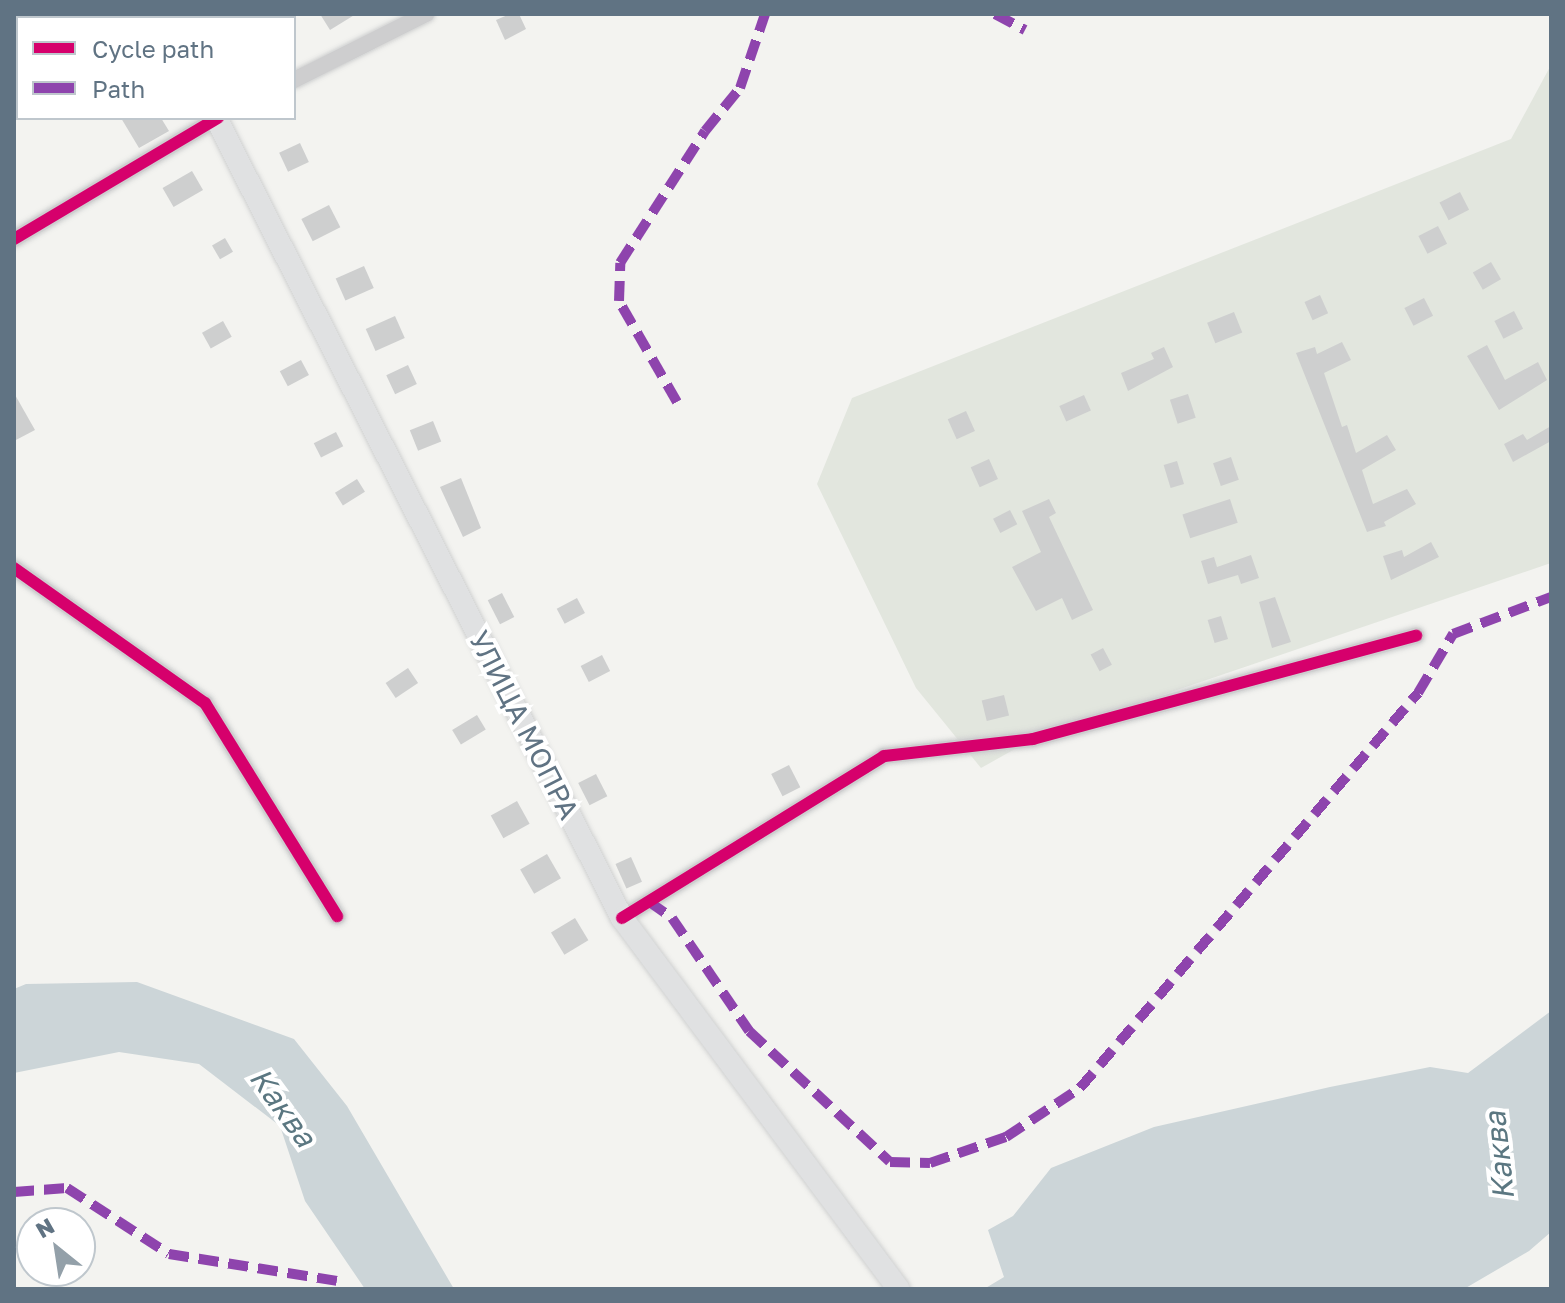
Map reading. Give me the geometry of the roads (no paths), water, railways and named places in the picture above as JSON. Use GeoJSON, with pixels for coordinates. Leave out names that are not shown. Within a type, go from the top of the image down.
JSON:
{"type":"FeatureCollection","features":[{"type":"Feature","properties":{"kind":"main road","name":"УЛИЦА МОПРА"},"geometry":{"type":"LineString","coordinates":[[218,120],[622,918],[899,1289]]}},
{"type":"Feature","properties":{"kind":"street"},"geometry":{"type":"LineString","coordinates":[[296,79],[426,14]]}},
{"type":"Feature","properties":{"kind":"street"},"geometry":{"type":"LineString","coordinates":[[14,239],[214,120]]}},
{"type":"Feature","properties":{"kind":"street"},"geometry":{"type":"LineString","coordinates":[[14,568],[205,703],[337,916]]}},
{"type":"Feature","properties":{"kind":"street"},"geometry":{"type":"LineString","coordinates":[[622,918],[884,756],[1033,739],[1416,636]]}},
{"type":"Feature","properties":{"kind":"water","name":"Каква"},"geometry":{"type":"Polygon","coordinates":[[[137,982],[294,1039],[347,1106],[454,1289],[365,1289],[305,1201],[280,1126],[199,1064],[119,1052],[14,1073],[14,989],[26,984],[137,982]]]}},
{"type":"Feature","properties":{"kind":"water","name":"Каква"},"geometry":{"type":"Polygon","coordinates":[[[1551,1011],[1551,1232],[1529,1251],[1464,1289],[984,1289],[1004,1277],[988,1230],[1013,1216],[1051,1168],[1154,1127],[1430,1067],[1468,1073],[1551,1011]]]}}]}
